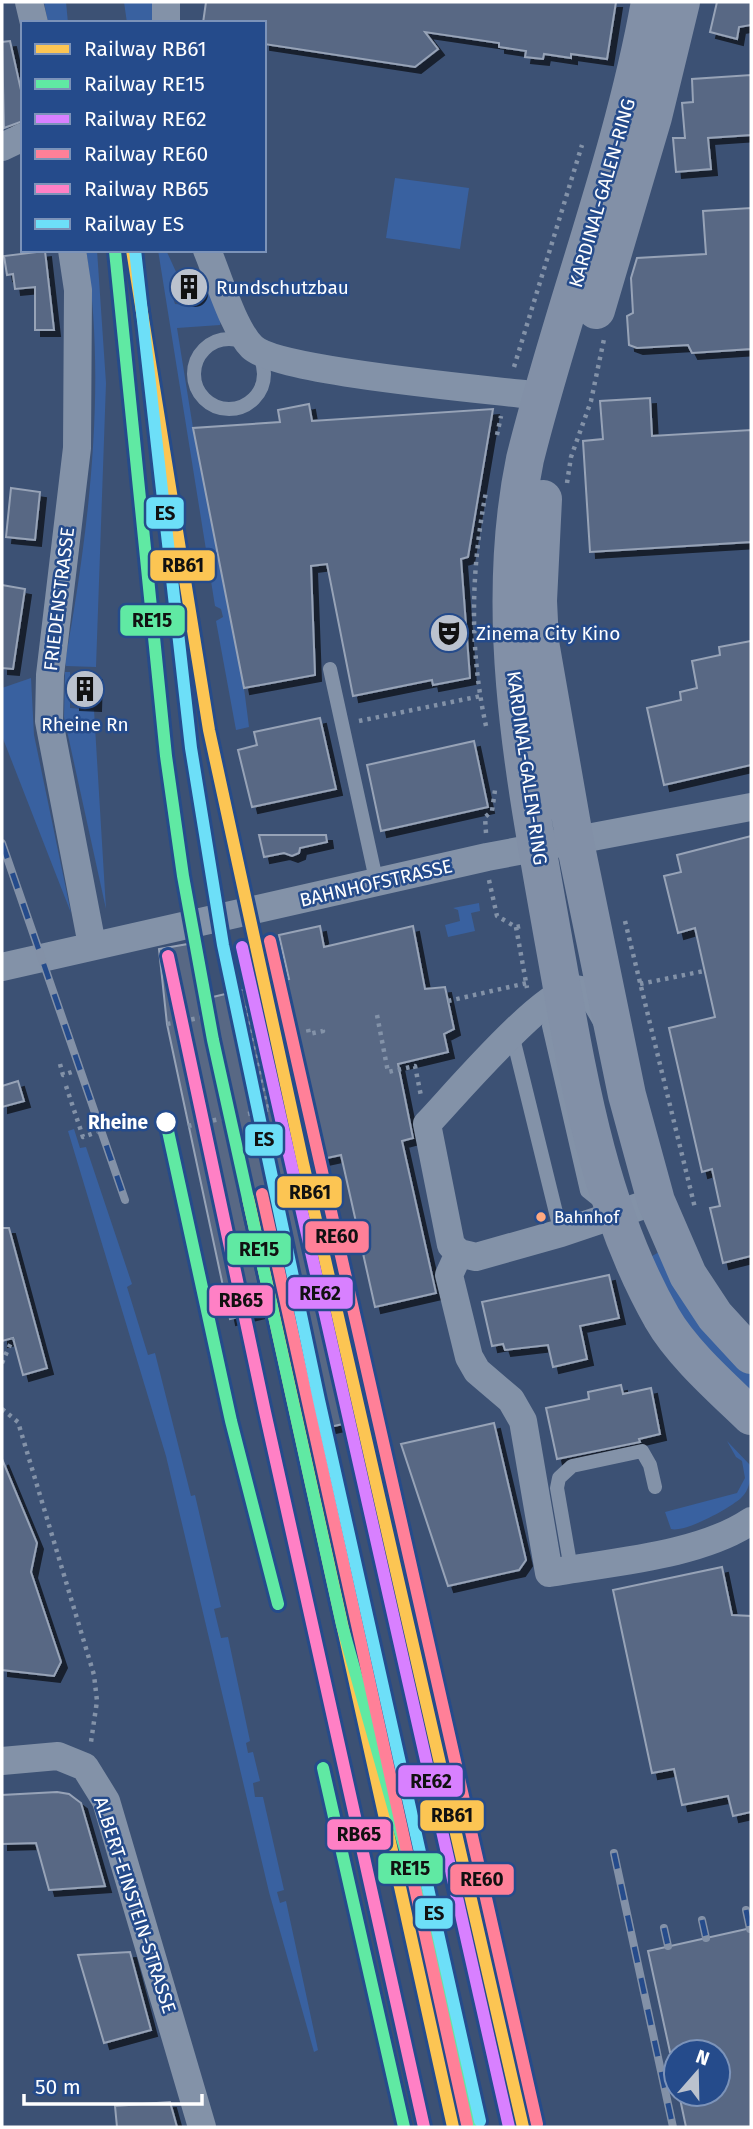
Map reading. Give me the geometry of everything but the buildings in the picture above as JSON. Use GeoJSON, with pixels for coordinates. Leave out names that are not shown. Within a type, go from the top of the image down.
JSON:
{"type":"FeatureCollection","features":[{"type":"Feature","properties":{"kind":"main road","name":"KARDINAL-GALEN-RING"},"geometry":{"type":"LineString","coordinates":[[650,2],[639,66],[566,321],[541,396],[516,501],[510,578],[516,688],[537,848],[563,992],[589,1124],[616,1214],[627,1244],[663,1320],[715,1381],[751,1416]]}},
{"type":"Feature","properties":{"kind":"main road","name":"KARDINAL-GALEN-RING"},"geometry":{"type":"LineString","coordinates":[[681,2],[653,117],[560,423],[542,503],[538,601],[540,642],[575,842],[615,1036],[656,1201],[688,1275],[715,1316],[751,1355]]}},
{"type":"Feature","properties":{"kind":"street"},"geometry":{"type":"LineString","coordinates":[[29,2],[34,21]]}},
{"type":"Feature","properties":{"kind":"street"},"geometry":{"type":"LineString","coordinates":[[166,2],[166,21]]}},
{"type":"Feature","properties":{"kind":"street"},"geometry":{"type":"LineString","coordinates":[[2,147],[21,138]]}},
{"type":"Feature","properties":{"kind":"street","name":"FRIEDENSTRASSE"},"geometry":{"type":"LineString","coordinates":[[72,252],[79,302],[77,448],[50,675],[49,721],[92,945]]}},
{"type":"Feature","properties":{"kind":"street"},"geometry":{"type":"LineString","coordinates":[[208,252],[244,337],[254,349],[266,355],[304,366],[541,396]]}},
{"type":"Feature","properties":{"kind":"street","name":"BAHNHOFSTRASSE"},"geometry":{"type":"LineString","coordinates":[[2,967],[487,857],[751,807]]}},
{"type":"Feature","properties":{"kind":"street"},"geometry":{"type":"LineString","coordinates":[[615,1036],[595,1000],[577,989],[563,992],[512,1034],[427,1124],[451,1245],[460,1253],[476,1257],[561,1233],[656,1201]]}},
{"type":"Feature","properties":{"kind":"street"},"geometry":{"type":"LineString","coordinates":[[460,1253],[449,1275],[469,1357],[477,1371],[511,1400],[523,1421],[549,1573],[668,1552],[734,1532],[751,1521]]}},
{"type":"Feature","properties":{"kind":"street"},"geometry":{"type":"LineString","coordinates":[[2,1761],[58,1756],[85,1767]]}},
{"type":"Feature","properties":{"kind":"street","name":"ALBERT-EINSTEIN-STRASSE"},"geometry":{"type":"LineString","coordinates":[[85,1767],[106,1801],[202,2127]]}},
{"type":"Feature","properties":{"kind":"lane"},"geometry":{"type":"LineString","coordinates":[[233,339],[254,349],[264,368],[264,380],[253,400],[243,406],[221,408],[202,395],[197,385],[196,362],[211,344],[233,339]]}},
{"type":"Feature","properties":{"kind":"lane"},"geometry":{"type":"LineString","coordinates":[[330,669],[377,884]]}},
{"type":"Feature","properties":{"kind":"lane"},"geometry":{"type":"LineString","coordinates":[[512,1034],[561,1233]]}},
{"type":"Feature","properties":{"kind":"lane"},"geometry":{"type":"LineString","coordinates":[[571,1569],[557,1488],[564,1471],[572,1466],[642,1451],[650,1465],[654,1487]]}},
{"type":"Feature","properties":{"kind":"path"},"geometry":{"type":"LineString","coordinates":[[565,495],[571,457],[591,401],[605,336]]}},
{"type":"Feature","properties":{"kind":"path"},"geometry":{"type":"LineString","coordinates":[[344,724],[516,688]]}},
{"type":"Feature","properties":{"kind":"path"},"geometry":{"type":"LineString","coordinates":[[448,1001],[527,983],[516,927],[497,916],[489,883]]}},
{"type":"Feature","properties":{"kind":"path"},"geometry":{"type":"LineString","coordinates":[[625,918],[696,1212]]}},
{"type":"Feature","properties":{"kind":"path"},"geometry":{"type":"LineString","coordinates":[[640,984],[705,971]]}},
{"type":"Feature","properties":{"kind":"path"},"geometry":{"type":"LineString","coordinates":[[230,1011],[265,1004]]}},
{"type":"Feature","properties":{"kind":"path"},"geometry":{"type":"LineString","coordinates":[[246,1008],[268,1109]]}},
{"type":"Feature","properties":{"kind":"path"},"geometry":{"type":"LineString","coordinates":[[377,1016],[388,1072],[415,1066],[427,1124]]}},
{"type":"Feature","properties":{"kind":"path"},"geometry":{"type":"LineString","coordinates":[[167,1024],[203,1017]]}},
{"type":"Feature","properties":{"kind":"path"},"geometry":{"type":"LineString","coordinates":[[184,1021],[205,1122]]}},
{"type":"Feature","properties":{"kind":"path"},"geometry":{"type":"LineString","coordinates":[[309,1030],[309,1034],[323,1031],[322,1027]]}},
{"type":"Feature","properties":{"kind":"path"},"geometry":{"type":"LineString","coordinates":[[61,1064],[63,1075],[75,1071]]}},
{"type":"Feature","properties":{"kind":"path"},"geometry":{"type":"LineString","coordinates":[[66,1086],[83,1137],[97,1132]]}},
{"type":"Feature","properties":{"kind":"path"},"geometry":{"type":"LineString","coordinates":[[248,1114],[288,1105]]}},
{"type":"Feature","properties":{"kind":"path"},"geometry":{"type":"LineString","coordinates":[[188,1126],[224,1118]]}},
{"type":"Feature","properties":{"kind":"path"},"geometry":{"type":"LineString","coordinates":[[2,1363],[13,1338]]}},
{"type":"Feature","properties":{"kind":"path"},"geometry":{"type":"LineString","coordinates":[[2,1409],[18,1422],[94,1675],[97,1701],[85,1767]]}},
{"type":"Feature","properties":{"kind":"shaded area"},"geometry":{"type":"Polygon","coordinates":[[[44,2],[66,2],[68,21],[48,21],[44,2]]]}},
{"type":"Feature","properties":{"kind":"shaded area"},"geometry":{"type":"Polygon","coordinates":[[[124,2],[153,2],[154,21],[127,21],[124,2]]]}},
{"type":"Feature","properties":{"kind":"shaded area"},"geometry":{"type":"Polygon","coordinates":[[[395,178],[469,188],[460,249],[386,238],[395,178]]]}},
{"type":"Feature","properties":{"kind":"shaded area"},"geometry":{"type":"Polygon","coordinates":[[[86,252],[97,252],[106,383],[96,667],[66,666],[65,662],[88,509],[92,457],[95,353],[86,252]]]}},
{"type":"Feature","properties":{"kind":"shaded area"},"geometry":{"type":"Polygon","coordinates":[[[158,252],[167,252],[177,274],[170,288],[175,304],[200,306],[206,300],[211,287],[222,313],[220,325],[177,328],[193,428],[244,688],[249,727],[236,730],[216,621],[223,617],[221,609],[215,606],[158,252]]]}},
{"type":"Feature","properties":{"kind":"shaded area"},"geometry":{"type":"Polygon","coordinates":[[[65,672],[70,672],[70,708],[94,710],[106,909],[64,717],[65,672]]]}},
{"type":"Feature","properties":{"kind":"shaded area"},"geometry":{"type":"Polygon","coordinates":[[[31,678],[34,735],[71,913],[2,736],[2,688],[31,678]]]}},
{"type":"Feature","properties":{"kind":"shaded area"},"geometry":{"type":"Polygon","coordinates":[[[479,903],[480,911],[471,913],[475,931],[448,937],[445,925],[460,921],[458,910],[453,908],[479,903]]]}},
{"type":"Feature","properties":{"kind":"shaded area"},"geometry":{"type":"Polygon","coordinates":[[[74,1129],[80,1148],[86,1147],[132,1284],[127,1287],[148,1355],[155,1353],[191,1496],[195,1495],[221,1607],[214,1609],[221,1638],[228,1637],[250,1741],[246,1743],[248,1753],[253,1752],[260,1781],[253,1783],[255,1797],[263,1797],[284,1890],[277,1892],[280,1903],[286,1901],[318,2050],[314,2052],[269,1892],[166,1456],[68,1131],[74,1129]]]}},
{"type":"Feature","properties":{"kind":"shaded area"},"geometry":{"type":"Polygon","coordinates":[[[659,1252],[734,1357],[751,1375],[751,1399],[705,1352],[647,1259],[659,1252]]]}},
{"type":"Feature","properties":{"kind":"shaded area"},"geometry":{"type":"Polygon","coordinates":[[[727,1441],[751,1466],[746,1491],[741,1498],[707,1519],[671,1529],[665,1512],[737,1493],[745,1478],[742,1461],[736,1457],[727,1441]]]}},
{"type":"Feature","properties":{"kind":"railway"},"geometry":{"type":"LineString","coordinates":[[2,843],[125,1200]]}},
{"type":"Feature","properties":{"kind":"railway"},"geometry":{"type":"LineString","coordinates":[[614,1853],[673,2127]]}},
{"type":"Feature","properties":{"kind":"railway"},"geometry":{"type":"LineString","coordinates":[[746,1910],[750,1929]]}},
{"type":"Feature","properties":{"kind":"railway"},"geometry":{"type":"LineString","coordinates":[[702,1920],[706,1938]]}},
{"type":"Feature","properties":{"kind":"railway"},"geometry":{"type":"LineString","coordinates":[[664,1928],[668,1946]]}},
{"type":"Feature","properties":{"kind":"rail line","name":"RE15"},"geometry":{"type":"LineString","coordinates":[[115,252],[166,756],[183,876],[213,1040],[342,1625],[431,1942],[476,2127]]}},
{"type":"Feature","properties":{"kind":"rail line","name":"RB61"},"geometry":{"type":"LineString","coordinates":[[132,252],[209,730],[303,1163],[523,2127]]}},
{"type":"Feature","properties":{"kind":"rail line","name":"ES"},"geometry":{"type":"LineString","coordinates":[[135,252],[191,748],[223,945],[319,1400],[480,2121]]}},
{"type":"Feature","properties":{"kind":"rail line","name":"RE60"},"geometry":{"type":"LineString","coordinates":[[270,941],[537,2124]]}},
{"type":"Feature","properties":{"kind":"rail line","name":"RE62"},"geometry":{"type":"LineString","coordinates":[[242,947],[509,2127]]}},
{"type":"Feature","properties":{"kind":"rail line","name":"RB65"},"geometry":{"type":"LineString","coordinates":[[168,956],[265,1412],[424,2127]]}},
{"type":"Feature","properties":{"kind":"rail line","name":"RE15"},"geometry":{"type":"LineString","coordinates":[[166,1122],[231,1421],[278,1604]]}},
{"type":"Feature","properties":{"kind":"rail line","name":"RE60"},"geometry":{"type":"LineString","coordinates":[[262,1194],[467,2124]]}},
{"type":"Feature","properties":{"kind":"rail line","name":"RB61"},"geometry":{"type":"LineString","coordinates":[[248,1198],[453,2127]]}},
{"type":"Feature","properties":{"kind":"rail line","name":"RE15"},"geometry":{"type":"LineString","coordinates":[[323,1768],[404,2127]]}},
{"type":"Feature","properties":{"kind":"place","name":"Rundschutzbau"},"geometry":{"type":"Point","coordinates":[189,287]}},
{"type":"Feature","properties":{"kind":"place","name":"Zinema City Kino"},"geometry":{"type":"Point","coordinates":[449,633]}},
{"type":"Feature","properties":{"kind":"place","name":"Rheine Rn"},"geometry":{"type":"Point","coordinates":[85,689]}},
{"type":"Feature","properties":{"kind":"place","name":"Rheine"},"geometry":{"type":"Point","coordinates":[166,1122]}},
{"type":"Feature","properties":{"kind":"place","name":"Bahnhof"},"geometry":{"type":"Point","coordinates":[541,1217]}}]}
